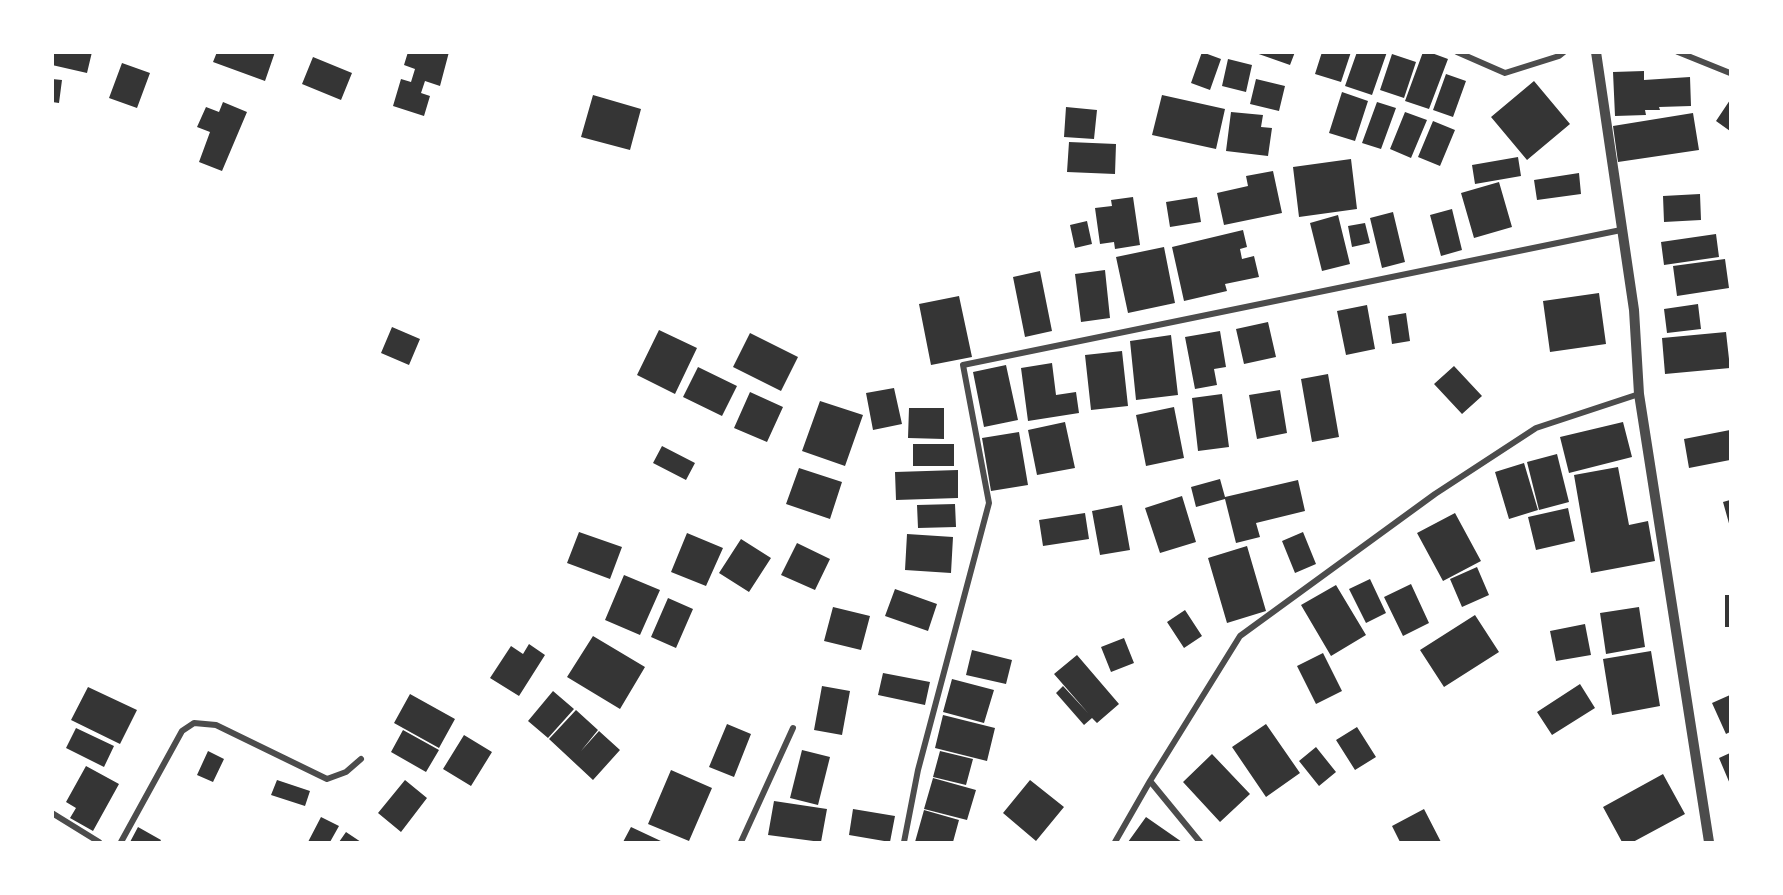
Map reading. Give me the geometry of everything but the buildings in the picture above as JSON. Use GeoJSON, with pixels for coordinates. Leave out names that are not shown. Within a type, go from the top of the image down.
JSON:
{"type":"FeatureCollection","features":[{"type":"Feature","properties":{"kind":"street"},"geometry":{"type":"LineString","coordinates":[[1457,52],[1505,73],[1559,56],[1564,52]]}},
{"type":"Feature","properties":{"kind":"street"},"geometry":{"type":"LineString","coordinates":[[1596,52],[1634,310],[1639,394],[1709,843]]}},
{"type":"Feature","properties":{"kind":"street"},"geometry":{"type":"LineString","coordinates":[[1678,52],[1731,73]]}},
{"type":"Feature","properties":{"kind":"street"},"geometry":{"type":"LineString","coordinates":[[904,843],[918,770],[989,502],[963,365],[1621,230]]}},
{"type":"Feature","properties":{"kind":"street"},"geometry":{"type":"LineString","coordinates":[[1115,843],[1149,781],[1240,636],[1435,494],[1536,428],[1639,394]]}},
{"type":"Feature","properties":{"kind":"street"},"geometry":{"type":"LineString","coordinates":[[121,843],[182,731],[194,723],[216,725],[327,779],[346,772],[361,759]]}},
{"type":"Feature","properties":{"kind":"street"},"geometry":{"type":"LineString","coordinates":[[741,843],[793,728]]}},
{"type":"Feature","properties":{"kind":"street"},"geometry":{"type":"LineString","coordinates":[[1149,781],[1200,843]]}},
{"type":"Feature","properties":{"kind":"street"},"geometry":{"type":"LineString","coordinates":[[52,813],[99,843]]}}]}
